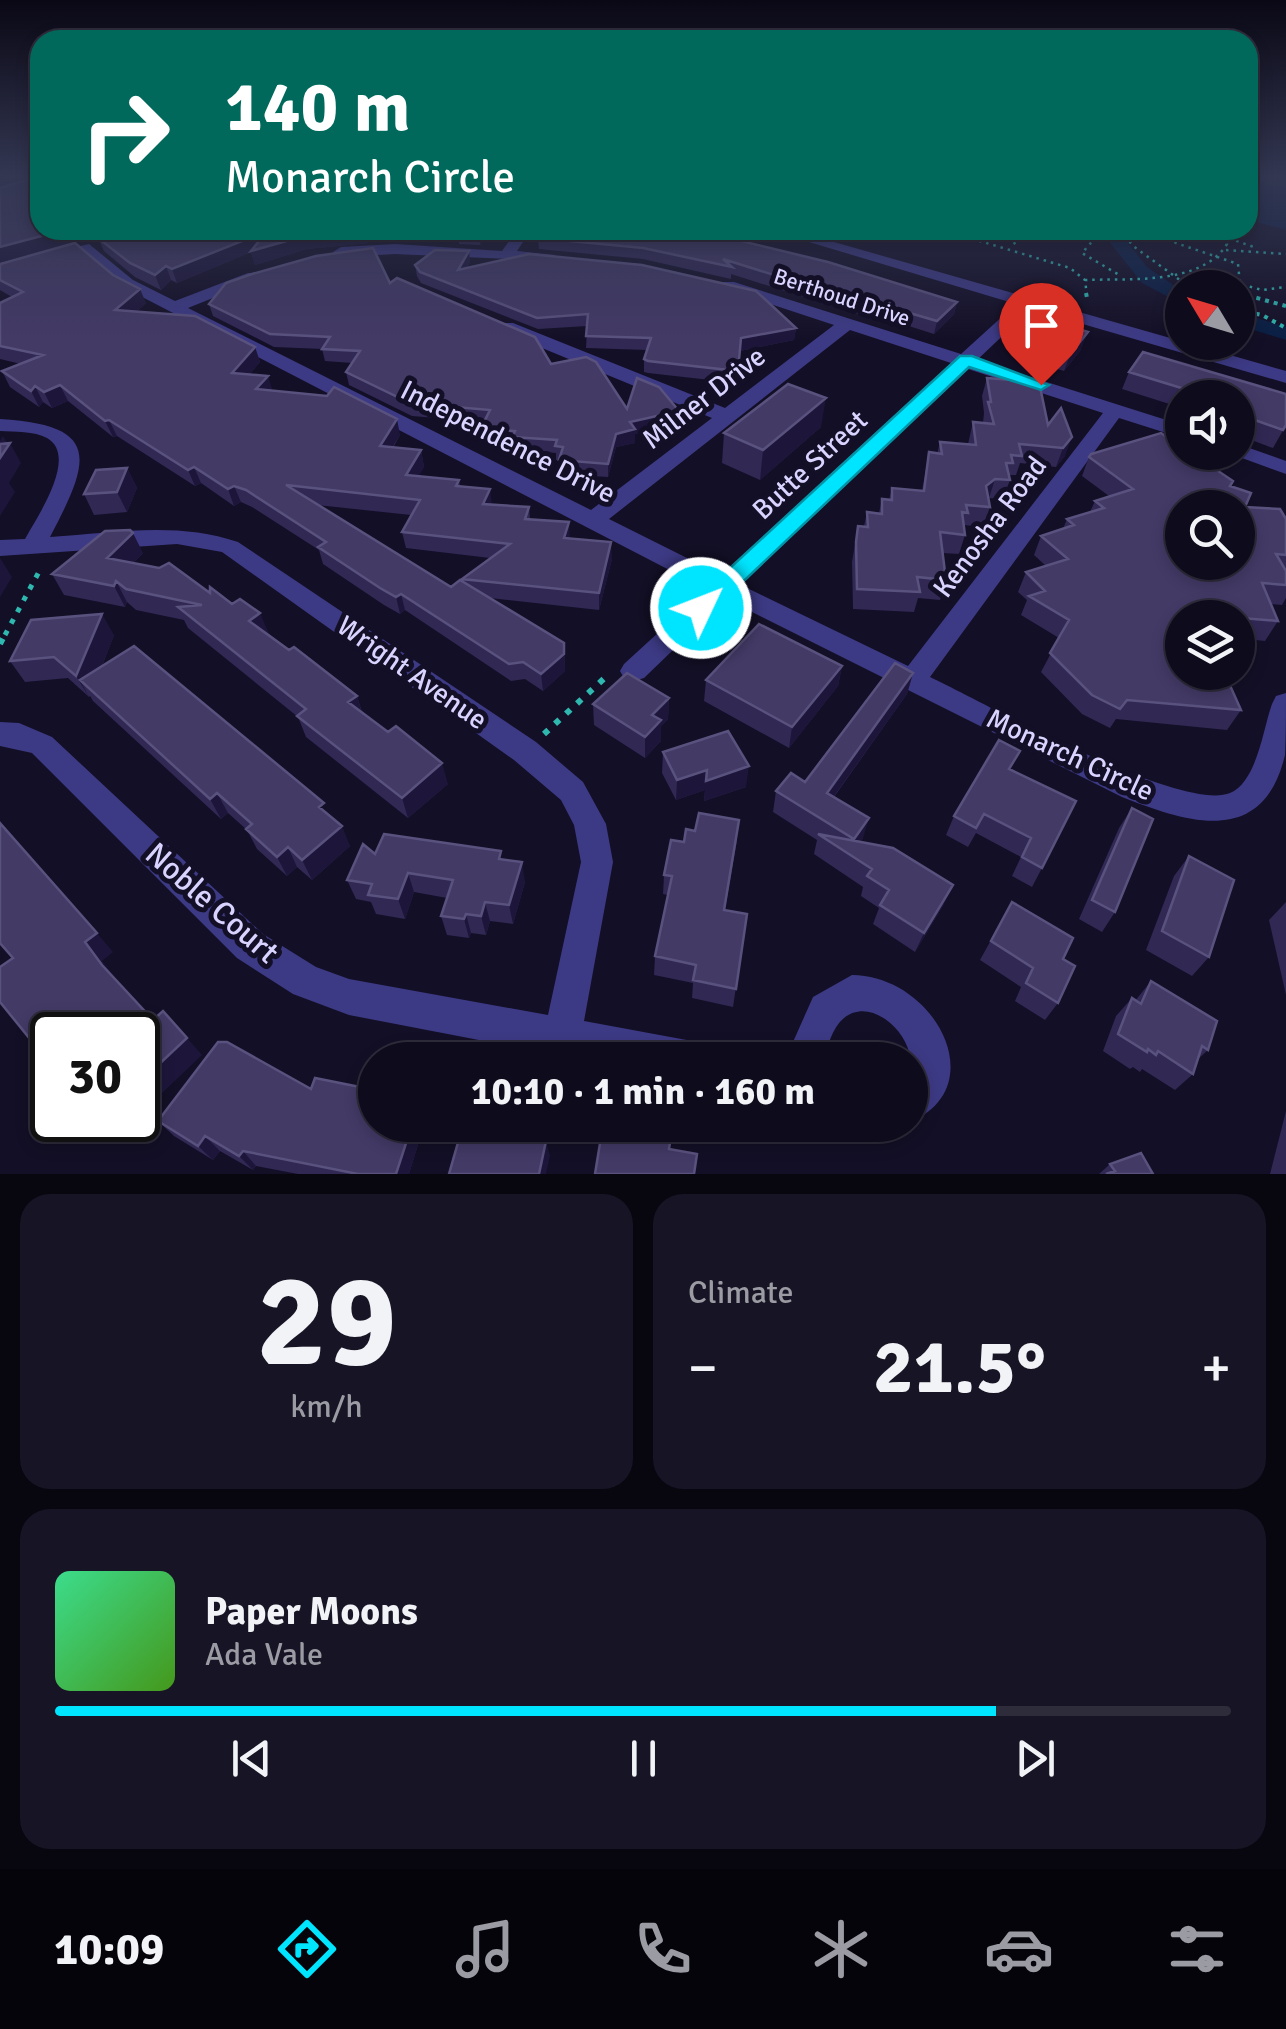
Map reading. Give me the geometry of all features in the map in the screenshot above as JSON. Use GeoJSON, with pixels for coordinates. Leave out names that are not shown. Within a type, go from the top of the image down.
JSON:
{"type":"FeatureCollection","features":[{"type":"Feature","properties":{"kind":"street"},"geometry":{"type":"LineString","coordinates":[[506,255],[517,240]]}},
{"type":"Feature","properties":{"kind":"street"},"geometry":{"type":"LineString","coordinates":[[811,240],[1286,377]]}},
{"type":"Feature","properties":{"kind":"street","name":"Independence Drive"},"geometry":{"type":"LineString","coordinates":[[84,247],[127,283],[723,587],[914,679]]}},
{"type":"Feature","properties":{"kind":"street"},"geometry":{"type":"LineString","coordinates":[[321,256],[366,250],[417,250],[566,260]]}},
{"type":"Feature","properties":{"kind":"street"},"geometry":{"type":"LineString","coordinates":[[402,273],[417,250]]}},
{"type":"Feature","properties":{"kind":"street"},"geometry":{"type":"LineString","coordinates":[[175,307],[270,270]]}},
{"type":"Feature","properties":{"kind":"street","name":"Berthoud Drive"},"geometry":{"type":"LineString","coordinates":[[710,281],[966,360]]}},
{"type":"Feature","properties":{"kind":"street","name":"Butte Street"},"geometry":{"type":"LineString","coordinates":[[634,671],[1028,302]]}},
{"type":"Feature","properties":{"kind":"street"},"geometry":{"type":"LineString","coordinates":[[486,318],[726,416]]}},
{"type":"Feature","properties":{"kind":"street","name":"Milner Drive"},"geometry":{"type":"LineString","coordinates":[[594,519],[849,322]]}},
{"type":"Feature","properties":{"kind":"street"},"geometry":{"type":"LineString","coordinates":[[966,360],[1165,426]]}},
{"type":"Feature","properties":{"kind":"street","name":"Kenosha Road"},"geometry":{"type":"LineString","coordinates":[[914,679],[1115,410]]}},
{"type":"Feature","properties":{"kind":"street"},"geometry":{"type":"LineString","coordinates":[[0,425],[47,432],[63,441],[72,454],[73,470],[43,545]]}},
{"type":"Feature","properties":{"kind":"street"},"geometry":{"type":"LineString","coordinates":[[1255,456],[1286,468]]}},
{"type":"Feature","properties":{"kind":"street","name":"Wright Avenue"},"geometry":{"type":"LineString","coordinates":[[0,548],[177,536],[230,547],[525,751],[572,792],[590,824],[597,862],[562,1037]]}},
{"type":"Feature","properties":{"kind":"street","name":"Monarch Circle"},"geometry":{"type":"LineString","coordinates":[[914,679],[1118,782],[1184,807],[1217,809],[1236,804],[1256,790],[1286,704]]}},
{"type":"Feature","properties":{"kind":"street","name":"Noble Court"},"geometry":{"type":"LineString","coordinates":[[0,734],[42,745],[250,946],[306,980],[349,997],[590,1042]]}},
{"type":"Feature","properties":{"kind":"street"},"geometry":{"type":"LineString","coordinates":[[813,1042],[832,1004],[861,993],[878,995],[909,1013],[926,1042]]}},
{"type":"Feature","properties":{"kind":"path"},"geometry":{"type":"LineString","coordinates":[[982,240],[1051,259],[1085,280],[1165,274]]}},
{"type":"Feature","properties":{"kind":"path"},"geometry":{"type":"LineString","coordinates":[[1012,240],[1020,250]]}},
{"type":"Feature","properties":{"kind":"path"},"geometry":{"type":"LineString","coordinates":[[1093,240],[1082,253],[1128,277]]}},
{"type":"Feature","properties":{"kind":"path"},"geometry":{"type":"LineString","coordinates":[[1125,240],[1171,270]]}},
{"type":"Feature","properties":{"kind":"path"},"geometry":{"type":"LineString","coordinates":[[1171,240],[1238,264],[1241,270],[1237,277],[1248,288],[1286,287]]}},
{"type":"Feature","properties":{"kind":"path"},"geometry":{"type":"LineString","coordinates":[[1221,240],[1226,250]]}},
{"type":"Feature","properties":{"kind":"path"},"geometry":{"type":"LineString","coordinates":[[1233,240],[1286,254]]}},
{"type":"Feature","properties":{"kind":"path"},"geometry":{"type":"LineString","coordinates":[[1185,270],[1220,258],[1226,250]]}},
{"type":"Feature","properties":{"kind":"path"},"geometry":{"type":"LineString","coordinates":[[1226,250],[1267,250]]}},
{"type":"Feature","properties":{"kind":"path"},"geometry":{"type":"LineString","coordinates":[[1082,304],[1088,297],[1085,280]]}},
{"type":"Feature","properties":{"kind":"path"},"geometry":{"type":"LineString","coordinates":[[1255,298],[1286,306]]}},
{"type":"Feature","properties":{"kind":"path"},"geometry":{"type":"LineString","coordinates":[[1255,313],[1286,328]]}},
{"type":"Feature","properties":{"kind":"path"},"geometry":{"type":"LineString","coordinates":[[0,644],[43,545]]}},
{"type":"Feature","properties":{"kind":"path"},"geometry":{"type":"LineString","coordinates":[[525,751],[616,667],[634,671]]}},
{"type":"Feature","properties":{"kind":"building"},"geometry":{"type":"Polygon","coordinates":[[[0,231],[30,231],[30,239],[0,247],[0,231]]]}},
{"type":"Feature","properties":{"kind":"building"},"geometry":{"type":"Polygon","coordinates":[[[101,240],[244,240],[172,269],[166,266],[155,275],[130,263],[101,240]]]}},
{"type":"Feature","properties":{"kind":"building"},"geometry":{"type":"Polygon","coordinates":[[[260,240],[290,240],[251,251],[260,240]]]}},
{"type":"Feature","properties":{"kind":"building"},"geometry":{"type":"Polygon","coordinates":[[[559,240],[737,240],[828,262],[957,302],[937,321],[896,309],[892,312],[723,259],[732,267],[643,248],[559,240]]]}},
{"type":"Feature","properties":{"kind":"building"},"geometry":{"type":"Polygon","coordinates":[[[75,243],[113,275],[140,289],[115,310],[195,316],[255,347],[232,373],[268,376],[256,389],[327,396],[334,387],[397,419],[380,446],[421,450],[406,475],[459,480],[456,486],[490,489],[483,504],[529,507],[525,519],[569,522],[564,538],[611,542],[599,593],[462,579],[510,544],[402,532],[420,500],[286,485],[451,587],[460,580],[564,643],[564,654],[541,674],[523,662],[509,664],[401,594],[396,597],[380,588],[318,547],[326,542],[246,490],[234,486],[228,489],[194,467],[188,470],[105,421],[60,385],[44,392],[35,386],[31,391],[2,371],[43,355],[0,346],[0,303],[23,292],[0,280],[0,264],[75,243]]]}},
{"type":"Feature","properties":{"kind":"building"},"geometry":{"type":"Polygon","coordinates":[[[373,248],[390,283],[397,278],[535,337],[551,364],[586,357],[596,362],[627,409],[637,378],[659,387],[679,411],[630,422],[635,429],[616,434],[608,464],[559,460],[563,447],[555,446],[557,440],[512,437],[515,431],[481,428],[490,410],[410,403],[346,372],[360,351],[322,349],[330,337],[270,334],[209,304],[226,283],[252,274],[316,256],[373,248]]]}},
{"type":"Feature","properties":{"kind":"building"},"geometry":{"type":"Polygon","coordinates":[[[435,250],[469,251],[458,270],[529,254],[642,265],[756,291],[796,328],[741,338],[738,371],[648,361],[644,359],[651,338],[586,336],[588,314],[537,318],[420,272],[415,265],[435,250]]]}},
{"type":"Feature","properties":{"kind":"building"},"geometry":{"type":"Polygon","coordinates":[[[1061,324],[1088,332],[1071,353],[1043,345],[1061,324]]]}},
{"type":"Feature","properties":{"kind":"building"},"geometry":{"type":"Polygon","coordinates":[[[1143,352],[1238,380],[1165,380],[1165,383],[1129,372],[1143,352]]]}},
{"type":"Feature","properties":{"kind":"building"},"geometry":{"type":"Polygon","coordinates":[[[987,378],[1039,382],[1048,425],[1061,408],[1072,437],[1063,448],[1019,444],[1022,456],[1011,455],[1013,463],[1006,463],[1010,480],[995,479],[986,486],[990,507],[966,505],[968,513],[962,512],[965,535],[940,532],[946,580],[917,577],[920,592],[857,589],[858,526],[868,527],[867,512],[882,514],[882,499],[892,500],[892,488],[924,491],[929,452],[942,454],[940,442],[976,445],[973,422],[994,424],[987,378]]]}},
{"type":"Feature","properties":{"kind":"building"},"geometry":{"type":"Polygon","coordinates":[[[788,384],[826,398],[763,450],[724,433],[788,384]]]}},
{"type":"Feature","properties":{"kind":"building"},"geometry":{"type":"Polygon","coordinates":[[[1255,385],[1286,394],[1283,430],[1255,420],[1255,385]]]}},
{"type":"Feature","properties":{"kind":"building"},"geometry":{"type":"Polygon","coordinates":[[[1161,433],[1165,436],[1165,470],[1217,470],[1233,481],[1230,486],[1242,490],[1165,490],[1165,580],[1255,580],[1255,508],[1280,509],[1286,519],[1286,555],[1276,554],[1286,571],[1286,585],[1262,583],[1278,621],[1255,619],[1255,600],[1165,600],[1165,690],[1232,690],[1241,710],[1127,700],[1120,709],[1092,695],[1050,653],[1069,620],[1029,596],[1045,591],[1026,572],[1068,559],[1041,536],[1074,525],[1067,519],[1104,508],[1095,501],[1133,489],[1089,457],[1161,433]]]}},
{"type":"Feature","properties":{"kind":"building"},"geometry":{"type":"Polygon","coordinates":[[[10,443],[0,458],[0,444],[10,443]]]}},
{"type":"Feature","properties":{"kind":"building"},"geometry":{"type":"Polygon","coordinates":[[[127,468],[117,492],[84,494],[96,470],[127,468]]]}},
{"type":"Feature","properties":{"kind":"building"},"geometry":{"type":"Polygon","coordinates":[[[105,531],[133,533],[107,558],[159,568],[169,563],[210,593],[210,587],[232,604],[240,599],[260,613],[249,621],[289,650],[294,647],[357,696],[348,702],[388,732],[396,726],[442,763],[402,798],[297,716],[306,709],[178,607],[202,605],[126,589],[116,581],[114,586],[52,574],[105,531]]]}},
{"type":"Feature","properties":{"kind":"building"},"geometry":{"type":"Polygon","coordinates":[[[102,614],[76,676],[54,657],[10,661],[31,620],[102,614]]]}},
{"type":"Feature","properties":{"kind":"building"},"geometry":{"type":"Polygon","coordinates":[[[759,624],[842,666],[792,727],[706,680],[759,624]]]}},
{"type":"Feature","properties":{"kind":"building"},"geometry":{"type":"Polygon","coordinates":[[[134,646],[324,803],[319,807],[342,826],[302,860],[288,847],[277,857],[246,829],[252,824],[217,793],[210,799],[80,680],[134,646]]]}},
{"type":"Feature","properties":{"kind":"building"},"geometry":{"type":"Polygon","coordinates":[[[895,663],[913,673],[827,793],[869,818],[854,839],[776,791],[791,773],[805,782],[895,663]]]}},
{"type":"Feature","properties":{"kind":"building"},"geometry":{"type":"Polygon","coordinates":[[[627,673],[669,698],[652,715],[661,720],[645,737],[593,704],[627,673]]]}},
{"type":"Feature","properties":{"kind":"building"},"geometry":{"type":"Polygon","coordinates":[[[728,731],[749,766],[706,781],[707,770],[677,780],[663,752],[728,731]]]}},
{"type":"Feature","properties":{"kind":"building"},"geometry":{"type":"Polygon","coordinates":[[[999,740],[1020,751],[1009,769],[1076,801],[1042,868],[1022,857],[1031,838],[984,814],[976,828],[954,816],[999,740]]]}},
{"type":"Feature","properties":{"kind":"building"},"geometry":{"type":"Polygon","coordinates":[[[1132,808],[1153,819],[1115,912],[1092,900],[1132,808]]]}},
{"type":"Feature","properties":{"kind":"building"},"geometry":{"type":"Polygon","coordinates":[[[699,813],[739,820],[724,910],[747,914],[736,989],[693,980],[696,965],[655,956],[672,876],[664,875],[671,840],[684,842],[686,829],[695,831],[699,813]]]}},
{"type":"Feature","properties":{"kind":"building"},"geometry":{"type":"Polygon","coordinates":[[[0,823],[97,933],[85,942],[146,1012],[30,1012],[30,1039],[0,1002],[0,967],[13,958],[0,943],[0,823]]]}},
{"type":"Feature","properties":{"kind":"building"},"geometry":{"type":"Polygon","coordinates":[[[384,834],[501,851],[499,859],[522,862],[509,905],[485,902],[481,916],[441,916],[453,880],[408,873],[398,899],[368,895],[372,884],[347,880],[363,844],[375,854],[384,834]]]}},
{"type":"Feature","properties":{"kind":"building"},"geometry":{"type":"Polygon","coordinates":[[[818,834],[893,848],[953,885],[924,933],[880,905],[889,890],[867,876],[872,869],[818,834]]]}},
{"type":"Feature","properties":{"kind":"building"},"geometry":{"type":"Polygon","coordinates":[[[1189,856],[1234,880],[1209,957],[1162,931],[1189,856]]]}},
{"type":"Feature","properties":{"kind":"building"},"geometry":{"type":"Polygon","coordinates":[[[1012,902],[1073,938],[1063,959],[1075,966],[1058,1003],[1026,983],[1033,968],[991,941],[1012,902]]]}},
{"type":"Feature","properties":{"kind":"building"},"geometry":{"type":"Polygon","coordinates":[[[1151,981],[1217,1021],[1208,1050],[1202,1046],[1193,1074],[1158,1051],[1156,1055],[1148,1049],[1147,1052],[1118,1034],[1132,998],[1141,1004],[1151,981]]]}},
{"type":"Feature","properties":{"kind":"building"},"geometry":{"type":"Polygon","coordinates":[[[163,1011],[187,1038],[160,1063],[160,1014],[163,1011]]]}},
{"type":"Feature","properties":{"kind":"building"},"geometry":{"type":"Polygon","coordinates":[[[218,1042],[227,1042],[311,1089],[315,1078],[358,1087],[358,1142],[406,1142],[396,1174],[358,1174],[243,1151],[239,1156],[205,1136],[198,1146],[160,1122],[218,1042]]]}},
{"type":"Feature","properties":{"kind":"building"},"geometry":{"type":"Polygon","coordinates":[[[458,1142],[546,1142],[539,1174],[449,1174],[458,1142]]]}},
{"type":"Feature","properties":{"kind":"building"},"geometry":{"type":"Polygon","coordinates":[[[600,1142],[670,1142],[669,1149],[697,1154],[694,1174],[595,1174],[600,1142]]]}},
{"type":"Feature","properties":{"kind":"building"},"geometry":{"type":"Polygon","coordinates":[[[1141,1153],[1153,1174],[1106,1174],[1115,1171],[1110,1164],[1141,1153]]]}},
{"type":"Feature","properties":{"kind":"waterway"},"geometry":{"type":"LineString","coordinates":[[1116,240],[1132,262],[1165,290]]}},
{"type":"Feature","properties":{"kind":"waterway"},"geometry":{"type":"LineString","coordinates":[[1255,324],[1286,334]]}},
{"type":"Feature","properties":{"kind":"route"},"geometry":{"type":"LineString","coordinates":[[701,608],[966,360],[1041,385]]}}]}
